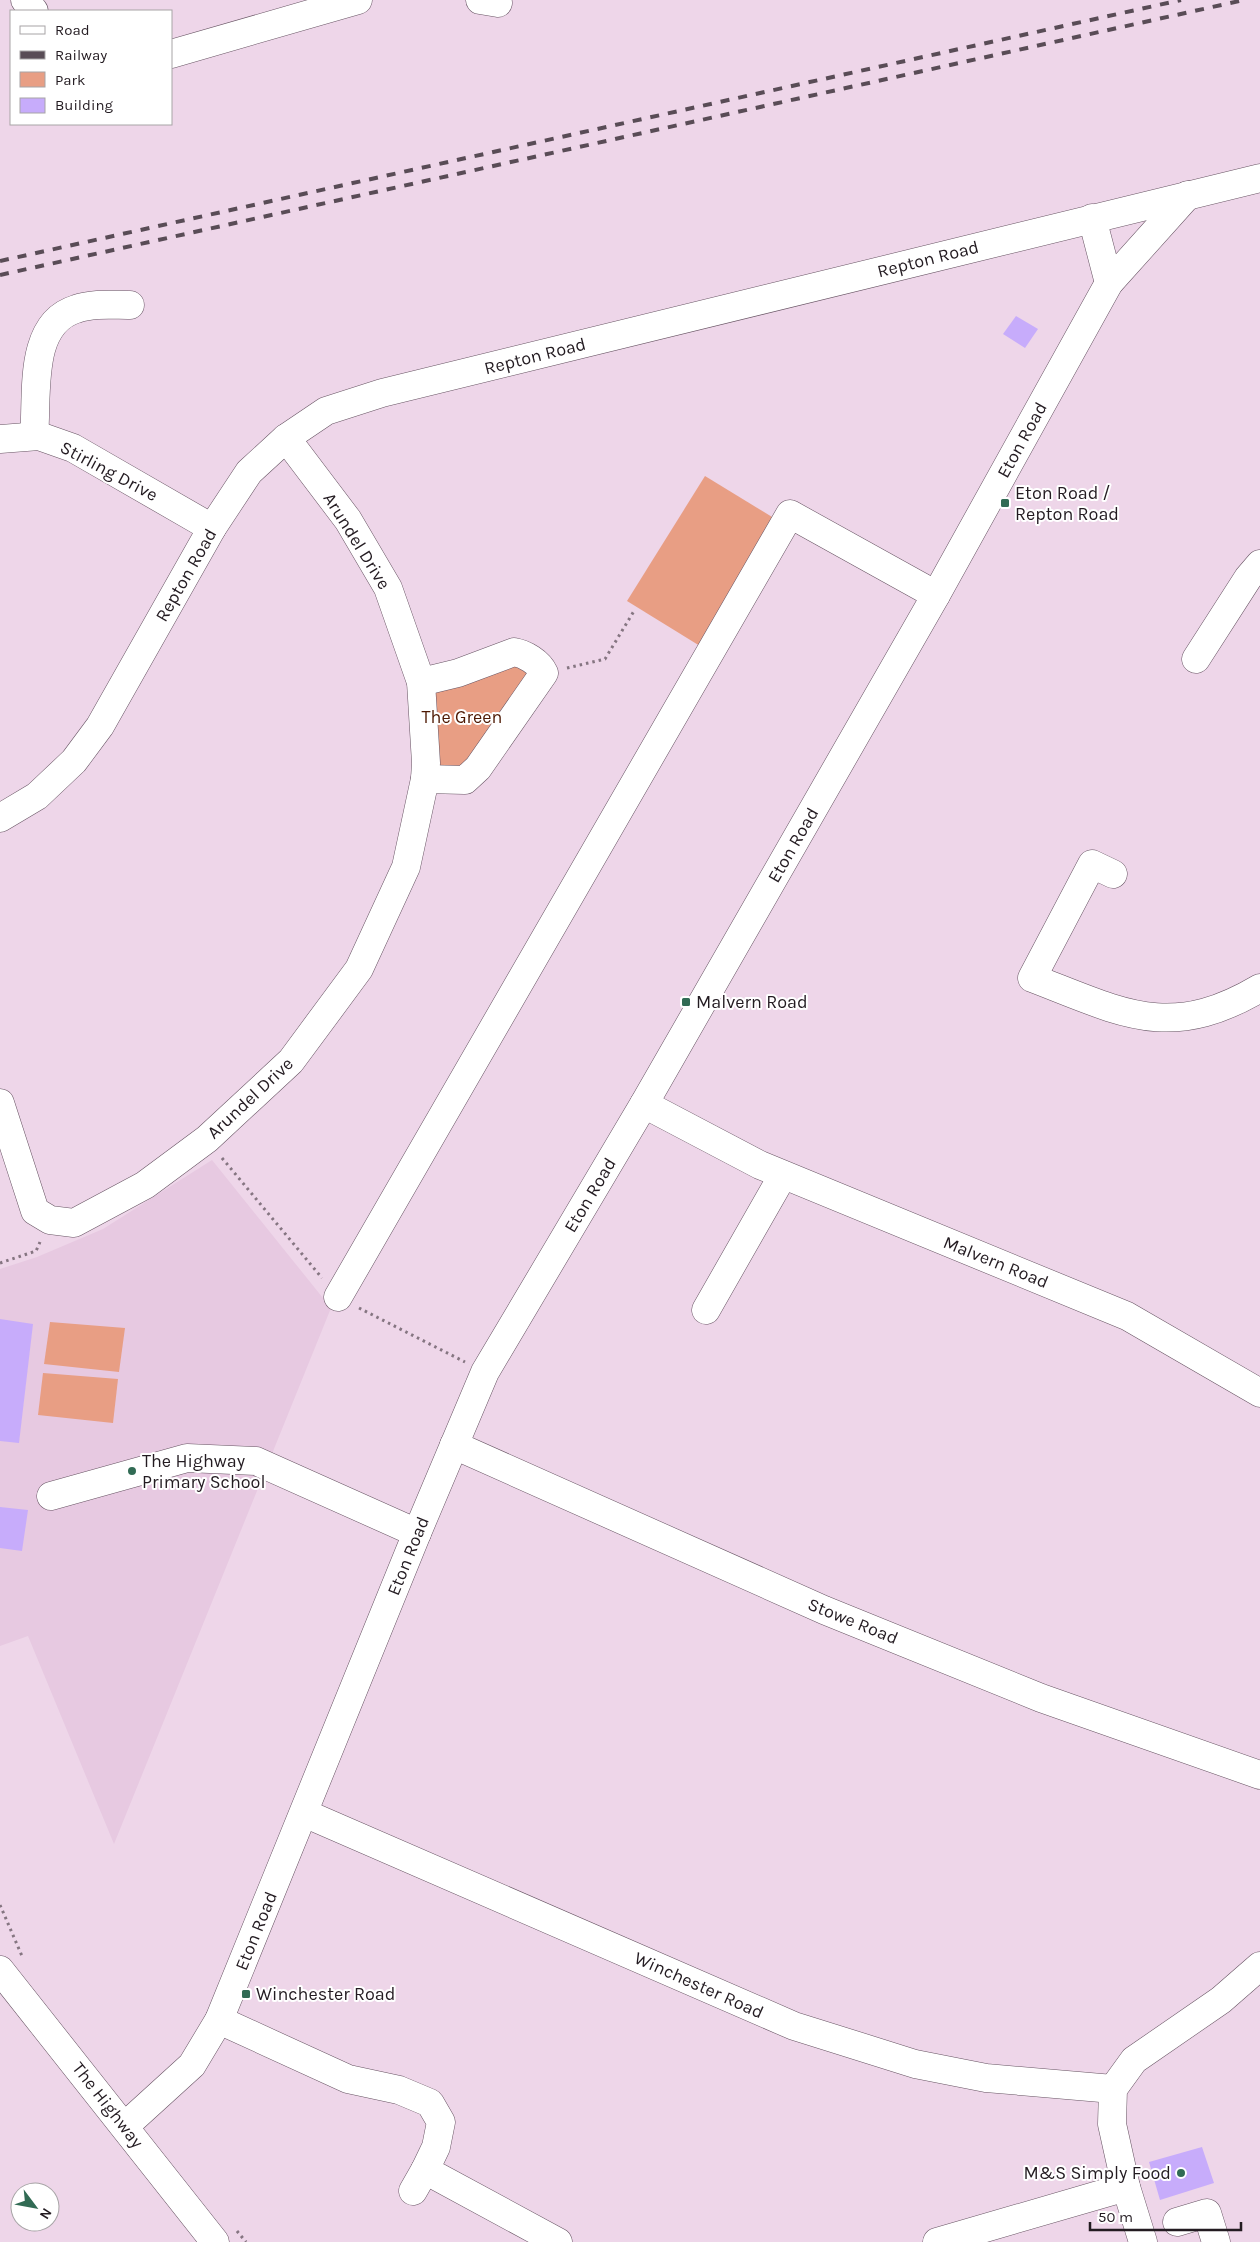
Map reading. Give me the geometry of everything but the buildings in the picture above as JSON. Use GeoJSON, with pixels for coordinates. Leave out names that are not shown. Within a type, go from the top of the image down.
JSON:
{"type":"FeatureCollection","features":[{"type":"Feature","properties":{"kind":"street"},"geometry":{"type":"LineString","coordinates":[[25,0],[33,10]]}},
{"type":"Feature","properties":{"kind":"street"},"geometry":{"type":"LineString","coordinates":[[172,54],[358,0]]}},
{"type":"Feature","properties":{"kind":"street","name":"Repton Road"},"geometry":{"type":"LineString","coordinates":[[0,818],[37,796],[74,761],[100,726],[212,528],[249,472],[286,438],[326,411],[382,394],[1260,178]]}},
{"type":"Feature","properties":{"kind":"street","name":"Eton Road"},"geometry":{"type":"LineString","coordinates":[[125,2126],[192,2065],[220,2020],[417,1533],[485,1372],[644,1104],[936,595],[1109,283],[1188,195]]}},
{"type":"Feature","properties":{"kind":"street"},"geometry":{"type":"LineString","coordinates":[[1092,218],[1109,283]]}},
{"type":"Feature","properties":{"kind":"street"},"geometry":{"type":"LineString","coordinates":[[34,436],[37,362],[51,328],[74,310],[97,305],[130,305]]}},
{"type":"Feature","properties":{"kind":"street","name":"Stirling Drive"},"geometry":{"type":"LineString","coordinates":[[0,439],[38,436],[73,448],[212,528]]}},
{"type":"Feature","properties":{"kind":"street","name":"Arundel Drive"},"geometry":{"type":"LineString","coordinates":[[50,1220],[74,1223],[145,1185],[207,1139],[291,1061],[359,969],[406,867],[425,779],[426,763],[421,682],[388,588],[348,520],[286,438]]}},
{"type":"Feature","properties":{"kind":"street"},"geometry":{"type":"LineString","coordinates":[[338,1297],[790,514],[936,595]]}},
{"type":"Feature","properties":{"kind":"street"},"geometry":{"type":"LineString","coordinates":[[1196,659],[1248,578],[1260,564]]}},
{"type":"Feature","properties":{"kind":"street"},"geometry":{"type":"LineString","coordinates":[[421,682],[458,673],[514,652],[528,658],[541,667],[544,673],[478,768],[465,780],[425,779]]}},
{"type":"Feature","properties":{"kind":"street"},"geometry":{"type":"LineString","coordinates":[[1113,874],[1092,864],[1032,978],[1118,1011],[1159,1019],[1198,1016],[1241,1000],[1260,988]]}},
{"type":"Feature","properties":{"kind":"street"},"geometry":{"type":"LineString","coordinates":[[0,1103],[35,1211],[50,1220]]}},
{"type":"Feature","properties":{"kind":"street","name":"Malvern Road"},"geometry":{"type":"LineString","coordinates":[[644,1104],[760,1165],[1127,1316],[1260,1393]]}},
{"type":"Feature","properties":{"kind":"street"},"geometry":{"type":"LineString","coordinates":[[706,1310],[783,1175]]}},
{"type":"Feature","properties":{"kind":"street","name":"Stowe Road"},"geometry":{"type":"LineString","coordinates":[[454,1445],[833,1614],[1041,1698],[1260,1775]]}},
{"type":"Feature","properties":{"kind":"street"},"geometry":{"type":"LineString","coordinates":[[51,1496],[187,1458],[256,1461],[417,1533]]}},
{"type":"Feature","properties":{"kind":"street","name":"Winchester Road"},"geometry":{"type":"LineString","coordinates":[[304,1812],[794,2026],[915,2064],[986,2078],[1114,2089]]}},
{"type":"Feature","properties":{"kind":"street"},"geometry":{"type":"LineString","coordinates":[[1216,2242],[1207,2212],[1180,2232],[1142,2238],[1126,2187],[1112,2124],[1114,2089],[1134,2060],[1221,2000],[1260,1966]]}},
{"type":"Feature","properties":{"kind":"street","name":"The Highway"},"geometry":{"type":"LineString","coordinates":[[0,1970],[215,2242]]}},
{"type":"Feature","properties":{"kind":"street"},"geometry":{"type":"LineString","coordinates":[[220,2020],[348,2079],[399,2090],[430,2103],[440,2122],[436,2148],[419,2180],[524,2235],[558,2242]]}},
{"type":"Feature","properties":{"kind":"street"},"geometry":{"type":"LineString","coordinates":[[937,2242],[988,2235],[1126,2187]]}},
{"type":"Feature","properties":{"kind":"path"},"geometry":{"type":"LineString","coordinates":[[544,673],[605,659],[634,611]]}},
{"type":"Feature","properties":{"kind":"path"},"geometry":{"type":"LineString","coordinates":[[0,1263],[36,1251],[50,1220]]}},
{"type":"Feature","properties":{"kind":"shaded area","name":"The Highway Primary School"},"geometry":{"type":"Polygon","coordinates":[[[212,1160],[331,1308],[114,1844],[28,1636],[0,1646],[0,1269],[37,1257],[103,1229],[212,1160]]]}},
{"type":"Feature","properties":{"kind":"green space"},"geometry":{"type":"Polygon","coordinates":[[[705,476],[777,520],[700,646],[627,601],[705,476]]]}},
{"type":"Feature","properties":{"kind":"green space","name":"The Green"},"geometry":{"type":"Polygon","coordinates":[[[511,664],[530,671],[466,771],[429,769],[429,693],[511,664]]]}},
{"type":"Feature","properties":{"kind":"green space"},"geometry":{"type":"Polygon","coordinates":[[[50,1322],[125,1328],[119,1372],[44,1364],[50,1322]]]}},
{"type":"Feature","properties":{"kind":"green space"},"geometry":{"type":"Polygon","coordinates":[[[43,1373],[118,1379],[113,1423],[38,1415],[43,1373]]]}},
{"type":"Feature","properties":{"kind":"railway"},"geometry":{"type":"LineString","coordinates":[[0,261],[1181,0]]}},
{"type":"Feature","properties":{"kind":"railway"},"geometry":{"type":"LineString","coordinates":[[0,275],[1244,0]]}},
{"type":"Feature","properties":{"kind":"place","name":"Eton Road / Repton Road"},"geometry":{"type":"Point","coordinates":[1005,503]}},
{"type":"Feature","properties":{"kind":"place","name":"Malvern Road"},"geometry":{"type":"Point","coordinates":[686,1002]}},
{"type":"Feature","properties":{"kind":"place","name":"The Highway Primary School"},"geometry":{"type":"Point","coordinates":[132,1471]}},
{"type":"Feature","properties":{"kind":"place","name":"Winchester Road"},"geometry":{"type":"Point","coordinates":[246,1994]}},
{"type":"Feature","properties":{"kind":"place","name":"M&S Simply Food"},"geometry":{"type":"Point","coordinates":[1181,2173]}}]}
